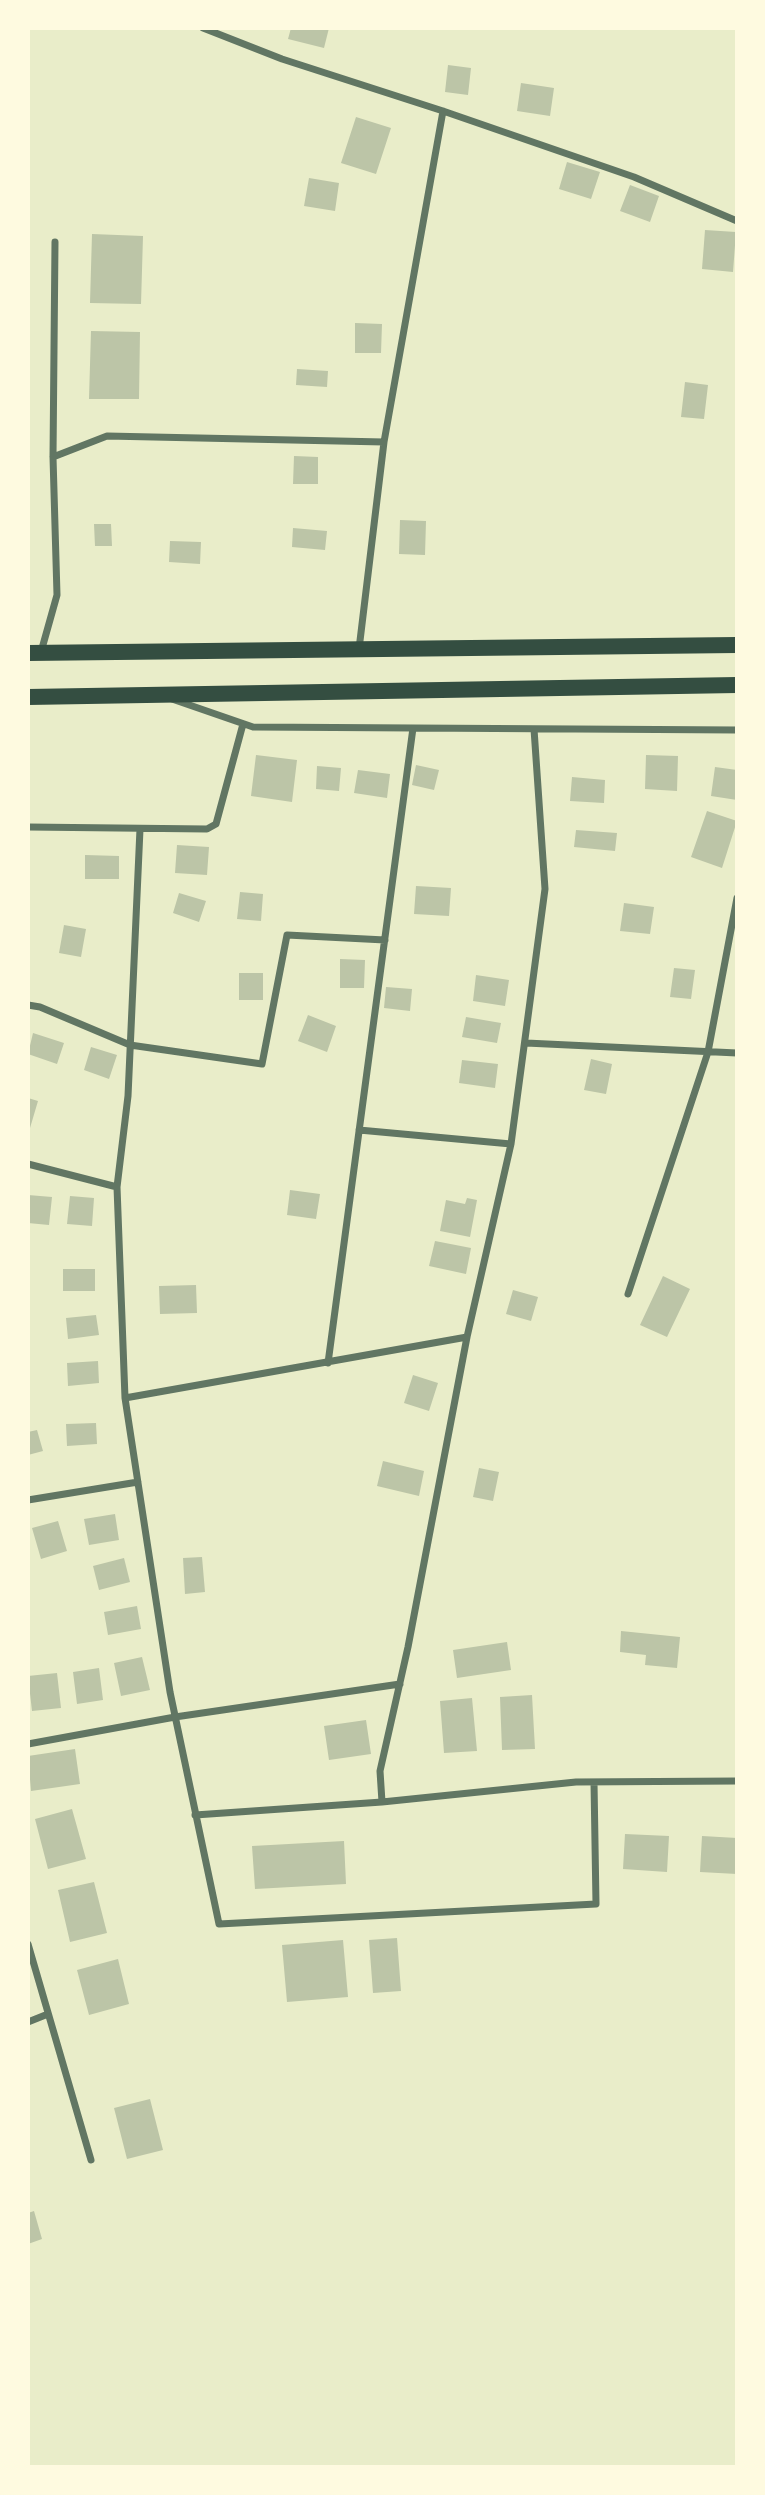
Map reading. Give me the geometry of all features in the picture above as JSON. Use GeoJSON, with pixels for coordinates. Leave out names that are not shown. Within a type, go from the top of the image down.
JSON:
{"type":"FeatureCollection","features":[{"type":"Feature","properties":{"kind":"highway"},"geometry":{"type":"LineString","coordinates":[[34,653],[737,645]]}},
{"type":"Feature","properties":{"kind":"highway"},"geometry":{"type":"LineString","coordinates":[[28,697],[737,685]]}},
{"type":"Feature","properties":{"kind":"street"},"geometry":{"type":"LineString","coordinates":[[203,28],[282,59],[634,177],[737,221]]}},
{"type":"Feature","properties":{"kind":"street"},"geometry":{"type":"LineString","coordinates":[[359,649],[384,442],[443,111]]}},
{"type":"Feature","properties":{"kind":"street"},"geometry":{"type":"LineString","coordinates":[[34,653],[57,595],[53,457],[55,242]]}},
{"type":"Feature","properties":{"kind":"street"},"geometry":{"type":"LineString","coordinates":[[53,457],[107,436],[384,442]]}},
{"type":"Feature","properties":{"kind":"street"},"geometry":{"type":"LineString","coordinates":[[161,695],[253,727],[737,730]]}},
{"type":"Feature","properties":{"kind":"street"},"geometry":{"type":"LineString","coordinates":[[28,827],[206,829],[216,824],[243,724]]}},
{"type":"Feature","properties":{"kind":"street"},"geometry":{"type":"LineString","coordinates":[[328,1363],[413,728]]}},
{"type":"Feature","properties":{"kind":"street"},"geometry":{"type":"LineString","coordinates":[[382,1802],[380,1772],[400,1684],[467,1337],[511,1144],[526,1042],[545,889],[534,729]]}},
{"type":"Feature","properties":{"kind":"street"},"geometry":{"type":"LineString","coordinates":[[140,828],[128,1096],[117,1187],[125,1398],[175,1717],[219,1924],[596,1904],[594,1782]]}},
{"type":"Feature","properties":{"kind":"street"},"geometry":{"type":"LineString","coordinates":[[628,1294],[708,1052],[737,898]]}},
{"type":"Feature","properties":{"kind":"street"},"geometry":{"type":"LineString","coordinates":[[28,1005],[40,1007],[130,1045],[262,1064],[287,935],[384,940]]}},
{"type":"Feature","properties":{"kind":"street"},"geometry":{"type":"LineString","coordinates":[[526,1042],[737,1053]]}},
{"type":"Feature","properties":{"kind":"street"},"geometry":{"type":"LineString","coordinates":[[359,1130],[511,1144]]}},
{"type":"Feature","properties":{"kind":"street"},"geometry":{"type":"LineString","coordinates":[[28,1164],[117,1187]]}},
{"type":"Feature","properties":{"kind":"street"},"geometry":{"type":"LineString","coordinates":[[125,1398],[467,1337]]}},
{"type":"Feature","properties":{"kind":"street"},"geometry":{"type":"LineString","coordinates":[[28,1500],[138,1482]]}},
{"type":"Feature","properties":{"kind":"street"},"geometry":{"type":"LineString","coordinates":[[28,1744],[175,1717],[400,1684]]}},
{"type":"Feature","properties":{"kind":"street"},"geometry":{"type":"LineString","coordinates":[[195,1815],[382,1802],[594,1782],[737,1781]]}},
{"type":"Feature","properties":{"kind":"street"},"geometry":{"type":"LineString","coordinates":[[28,1944],[90,2161]]}},
{"type":"Feature","properties":{"kind":"street"},"geometry":{"type":"LineString","coordinates":[[28,2022],[48,2014]]}},
{"type":"Feature","properties":{"kind":"building"},"geometry":{"type":"Polygon","coordinates":[[[291,28],[329,28],[324,48],[288,39],[291,28]]]}},
{"type":"Feature","properties":{"kind":"building"},"geometry":{"type":"Polygon","coordinates":[[[448,65],[471,68],[468,95],[445,92],[448,65]]]}},
{"type":"Feature","properties":{"kind":"building"},"geometry":{"type":"Polygon","coordinates":[[[521,83],[554,88],[550,116],[517,111],[521,83]]]}},
{"type":"Feature","properties":{"kind":"building"},"geometry":{"type":"Polygon","coordinates":[[[356,117],[391,128],[376,174],[341,163],[356,117]]]}},
{"type":"Feature","properties":{"kind":"building"},"geometry":{"type":"Polygon","coordinates":[[[567,162],[600,172],[591,199],[559,189],[567,162]]]}},
{"type":"Feature","properties":{"kind":"building"},"geometry":{"type":"Polygon","coordinates":[[[309,178],[339,183],[335,211],[304,206],[309,178]]]}},
{"type":"Feature","properties":{"kind":"building"},"geometry":{"type":"Polygon","coordinates":[[[630,185],[659,196],[650,222],[620,211],[630,185]]]}},
{"type":"Feature","properties":{"kind":"building"},"geometry":{"type":"Polygon","coordinates":[[[705,230],[736,232],[733,272],[702,269],[705,230]]]}},
{"type":"Feature","properties":{"kind":"building"},"geometry":{"type":"Polygon","coordinates":[[[92,234],[143,236],[141,304],[90,303],[92,234]]]}},
{"type":"Feature","properties":{"kind":"building"},"geometry":{"type":"Polygon","coordinates":[[[355,323],[382,324],[381,353],[355,353],[355,323]]]}},
{"type":"Feature","properties":{"kind":"building"},"geometry":{"type":"Polygon","coordinates":[[[91,331],[140,332],[139,399],[89,399],[91,331]]]}},
{"type":"Feature","properties":{"kind":"building"},"geometry":{"type":"Polygon","coordinates":[[[297,369],[328,371],[327,387],[296,385],[297,369]]]}},
{"type":"Feature","properties":{"kind":"building"},"geometry":{"type":"Polygon","coordinates":[[[685,382],[708,385],[704,419],[681,417],[685,382]]]}},
{"type":"Feature","properties":{"kind":"building"},"geometry":{"type":"Polygon","coordinates":[[[294,456],[318,457],[318,484],[293,484],[294,456]]]}},
{"type":"Feature","properties":{"kind":"building"},"geometry":{"type":"Polygon","coordinates":[[[400,520],[426,521],[425,555],[399,554],[400,520]]]}},
{"type":"Feature","properties":{"kind":"building"},"geometry":{"type":"Polygon","coordinates":[[[94,524],[111,524],[112,546],[95,546],[94,524]]]}},
{"type":"Feature","properties":{"kind":"building"},"geometry":{"type":"Polygon","coordinates":[[[293,528],[327,531],[325,550],[292,547],[293,528]]]}},
{"type":"Feature","properties":{"kind":"building"},"geometry":{"type":"Polygon","coordinates":[[[170,541],[201,542],[200,564],[169,562],[170,541]]]}},
{"type":"Feature","properties":{"kind":"building"},"geometry":{"type":"Polygon","coordinates":[[[256,755],[297,760],[292,802],[251,796],[256,755]]]}},
{"type":"Feature","properties":{"kind":"building"},"geometry":{"type":"Polygon","coordinates":[[[646,755],[678,756],[677,791],[645,789],[646,755]]]}},
{"type":"Feature","properties":{"kind":"building"},"geometry":{"type":"Polygon","coordinates":[[[416,765],[439,770],[434,790],[412,785],[416,765]]]}},
{"type":"Feature","properties":{"kind":"building"},"geometry":{"type":"Polygon","coordinates":[[[317,766],[341,768],[339,791],[316,789],[317,766]]]}},
{"type":"Feature","properties":{"kind":"building"},"geometry":{"type":"Polygon","coordinates":[[[715,767],[737,770],[737,800],[711,796],[715,767]]]}},
{"type":"Feature","properties":{"kind":"building"},"geometry":{"type":"Polygon","coordinates":[[[358,770],[390,774],[387,798],[354,793],[358,770]]]}},
{"type":"Feature","properties":{"kind":"building"},"geometry":{"type":"Polygon","coordinates":[[[572,777],[605,780],[604,803],[570,801],[572,777]]]}},
{"type":"Feature","properties":{"kind":"building"},"geometry":{"type":"Polygon","coordinates":[[[707,811],[737,821],[722,868],[691,857],[707,811]]]}},
{"type":"Feature","properties":{"kind":"building"},"geometry":{"type":"Polygon","coordinates":[[[576,830],[617,833],[615,851],[574,847],[576,830]]]}},
{"type":"Feature","properties":{"kind":"building"},"geometry":{"type":"Polygon","coordinates":[[[177,845],[209,847],[207,875],[175,873],[177,845]]]}},
{"type":"Feature","properties":{"kind":"building"},"geometry":{"type":"Polygon","coordinates":[[[85,855],[119,856],[119,879],[85,879],[85,855]]]}},
{"type":"Feature","properties":{"kind":"building"},"geometry":{"type":"Polygon","coordinates":[[[416,886],[451,888],[449,916],[414,914],[416,886]]]}},
{"type":"Feature","properties":{"kind":"building"},"geometry":{"type":"Polygon","coordinates":[[[240,892],[263,894],[261,921],[237,919],[240,892]]]}},
{"type":"Feature","properties":{"kind":"building"},"geometry":{"type":"Polygon","coordinates":[[[179,893],[206,901],[199,922],[173,913],[179,893]]]}},
{"type":"Feature","properties":{"kind":"building"},"geometry":{"type":"Polygon","coordinates":[[[624,903],[654,907],[650,934],[620,931],[624,903]]]}},
{"type":"Feature","properties":{"kind":"building"},"geometry":{"type":"Polygon","coordinates":[[[64,925],[86,929],[81,957],[59,953],[64,925]]]}},
{"type":"Feature","properties":{"kind":"building"},"geometry":{"type":"Polygon","coordinates":[[[340,959],[365,960],[364,988],[340,988],[340,959]]]}},
{"type":"Feature","properties":{"kind":"building"},"geometry":{"type":"Polygon","coordinates":[[[674,968],[695,970],[691,999],[670,997],[674,968]]]}},
{"type":"Feature","properties":{"kind":"building"},"geometry":{"type":"Polygon","coordinates":[[[239,973],[263,973],[263,1000],[239,1000],[239,973]]]}},
{"type":"Feature","properties":{"kind":"building"},"geometry":{"type":"Polygon","coordinates":[[[476,975],[509,980],[505,1006],[473,1001],[476,975]]]}},
{"type":"Feature","properties":{"kind":"building"},"geometry":{"type":"Polygon","coordinates":[[[386,987],[412,989],[410,1011],[384,1008],[386,987]]]}},
{"type":"Feature","properties":{"kind":"building"},"geometry":{"type":"Polygon","coordinates":[[[308,1015],[336,1026],[327,1052],[298,1041],[308,1015]]]}},
{"type":"Feature","properties":{"kind":"building"},"geometry":{"type":"Polygon","coordinates":[[[466,1017],[501,1023],[497,1043],[462,1037],[466,1017]]]}},
{"type":"Feature","properties":{"kind":"building"},"geometry":{"type":"Polygon","coordinates":[[[33,1033],[64,1043],[57,1064],[28,1054],[33,1033]]]}},
{"type":"Feature","properties":{"kind":"building"},"geometry":{"type":"Polygon","coordinates":[[[91,1047],[117,1055],[109,1079],[84,1070],[91,1047]]]}},
{"type":"Feature","properties":{"kind":"building"},"geometry":{"type":"Polygon","coordinates":[[[591,1059],[612,1064],[606,1094],[584,1090],[591,1059]]]}},
{"type":"Feature","properties":{"kind":"building"},"geometry":{"type":"Polygon","coordinates":[[[462,1060],[498,1064],[495,1088],[459,1083],[462,1060]]]}},
{"type":"Feature","properties":{"kind":"building"},"geometry":{"type":"Polygon","coordinates":[[[28,1098],[38,1101],[30,1128],[28,1127],[28,1098]]]}},
{"type":"Feature","properties":{"kind":"building"},"geometry":{"type":"Polygon","coordinates":[[[290,1190],[320,1194],[316,1219],[287,1215],[290,1190]]]}},
{"type":"Feature","properties":{"kind":"building"},"geometry":{"type":"Polygon","coordinates":[[[28,1195],[52,1197],[49,1225],[28,1223],[28,1195]]]}},
{"type":"Feature","properties":{"kind":"building"},"geometry":{"type":"Polygon","coordinates":[[[70,1196],[94,1198],[92,1226],[67,1224],[70,1196]]]}},
{"type":"Feature","properties":{"kind":"building"},"geometry":{"type":"Polygon","coordinates":[[[467,1198],[477,1200],[470,1237],[440,1231],[446,1200],[465,1204],[467,1198]]]}},
{"type":"Feature","properties":{"kind":"building"},"geometry":{"type":"Polygon","coordinates":[[[435,1241],[471,1248],[466,1274],[429,1266],[435,1241]]]}},
{"type":"Feature","properties":{"kind":"building"},"geometry":{"type":"Polygon","coordinates":[[[63,1269],[95,1269],[95,1291],[63,1291],[63,1269]]]}},
{"type":"Feature","properties":{"kind":"building"},"geometry":{"type":"Polygon","coordinates":[[[663,1276],[690,1289],[667,1337],[640,1325],[663,1276]]]}},
{"type":"Feature","properties":{"kind":"building"},"geometry":{"type":"Polygon","coordinates":[[[196,1285],[197,1313],[160,1314],[159,1286],[196,1285]]]}},
{"type":"Feature","properties":{"kind":"building"},"geometry":{"type":"Polygon","coordinates":[[[513,1290],[538,1297],[531,1321],[506,1314],[513,1290]]]}},
{"type":"Feature","properties":{"kind":"building"},"geometry":{"type":"Polygon","coordinates":[[[96,1315],[99,1335],[68,1339],[66,1318],[96,1315]]]}},
{"type":"Feature","properties":{"kind":"building"},"geometry":{"type":"Polygon","coordinates":[[[98,1361],[99,1383],[68,1386],[67,1363],[98,1361]]]}},
{"type":"Feature","properties":{"kind":"building"},"geometry":{"type":"Polygon","coordinates":[[[413,1375],[438,1383],[429,1411],[404,1403],[413,1375]]]}},
{"type":"Feature","properties":{"kind":"building"},"geometry":{"type":"Polygon","coordinates":[[[96,1423],[97,1444],[67,1446],[66,1424],[96,1423]]]}},
{"type":"Feature","properties":{"kind":"building"},"geometry":{"type":"Polygon","coordinates":[[[37,1430],[43,1451],[28,1455],[28,1432],[37,1430]]]}},
{"type":"Feature","properties":{"kind":"building"},"geometry":{"type":"Polygon","coordinates":[[[383,1461],[424,1471],[419,1496],[377,1486],[383,1461]]]}},
{"type":"Feature","properties":{"kind":"building"},"geometry":{"type":"Polygon","coordinates":[[[479,1468],[499,1472],[493,1501],[473,1497],[479,1468]]]}},
{"type":"Feature","properties":{"kind":"building"},"geometry":{"type":"Polygon","coordinates":[[[115,1514],[119,1540],[89,1545],[84,1519],[115,1514]]]}},
{"type":"Feature","properties":{"kind":"building"},"geometry":{"type":"Polygon","coordinates":[[[58,1521],[67,1551],[41,1559],[32,1528],[58,1521]]]}},
{"type":"Feature","properties":{"kind":"building"},"geometry":{"type":"Polygon","coordinates":[[[202,1557],[205,1592],[185,1594],[183,1558],[202,1557]]]}},
{"type":"Feature","properties":{"kind":"building"},"geometry":{"type":"Polygon","coordinates":[[[124,1558],[130,1582],[99,1590],[93,1566],[124,1558]]]}},
{"type":"Feature","properties":{"kind":"building"},"geometry":{"type":"Polygon","coordinates":[[[137,1606],[141,1629],[108,1635],[104,1612],[137,1606]]]}},
{"type":"Feature","properties":{"kind":"building"},"geometry":{"type":"Polygon","coordinates":[[[621,1631],[680,1637],[677,1668],[645,1665],[646,1655],[620,1652],[621,1631]]]}},
{"type":"Feature","properties":{"kind":"building"},"geometry":{"type":"Polygon","coordinates":[[[507,1642],[511,1670],[457,1678],[453,1650],[507,1642]]]}},
{"type":"Feature","properties":{"kind":"building"},"geometry":{"type":"Polygon","coordinates":[[[142,1657],[150,1690],[121,1696],[114,1663],[142,1657]]]}},
{"type":"Feature","properties":{"kind":"building"},"geometry":{"type":"Polygon","coordinates":[[[99,1668],[103,1700],[77,1704],[73,1672],[99,1668]]]}},
{"type":"Feature","properties":{"kind":"building"},"geometry":{"type":"Polygon","coordinates":[[[57,1673],[61,1708],[32,1711],[28,1676],[57,1673]]]}},
{"type":"Feature","properties":{"kind":"building"},"geometry":{"type":"Polygon","coordinates":[[[532,1695],[535,1749],[502,1750],[500,1697],[532,1695]]]}},
{"type":"Feature","properties":{"kind":"building"},"geometry":{"type":"Polygon","coordinates":[[[472,1698],[477,1751],[444,1753],[440,1701],[472,1698]]]}},
{"type":"Feature","properties":{"kind":"building"},"geometry":{"type":"Polygon","coordinates":[[[366,1720],[371,1754],[329,1760],[324,1726],[366,1720]]]}},
{"type":"Feature","properties":{"kind":"building"},"geometry":{"type":"Polygon","coordinates":[[[75,1749],[80,1784],[31,1791],[28,1756],[75,1749]]]}},
{"type":"Feature","properties":{"kind":"building"},"geometry":{"type":"Polygon","coordinates":[[[72,1809],[86,1859],[48,1869],[35,1819],[72,1809]]]}},
{"type":"Feature","properties":{"kind":"building"},"geometry":{"type":"Polygon","coordinates":[[[625,1834],[669,1836],[667,1872],[623,1869],[625,1834]]]}},
{"type":"Feature","properties":{"kind":"building"},"geometry":{"type":"Polygon","coordinates":[[[702,1836],[737,1838],[737,1874],[700,1872],[702,1836]]]}},
{"type":"Feature","properties":{"kind":"building"},"geometry":{"type":"Polygon","coordinates":[[[344,1841],[346,1884],[255,1889],[252,1846],[344,1841]]]}},
{"type":"Feature","properties":{"kind":"building"},"geometry":{"type":"Polygon","coordinates":[[[94,1882],[107,1933],[70,1942],[58,1890],[94,1882]]]}},
{"type":"Feature","properties":{"kind":"building"},"geometry":{"type":"Polygon","coordinates":[[[397,1938],[401,1991],[373,1993],[369,1940],[397,1938]]]}},
{"type":"Feature","properties":{"kind":"building"},"geometry":{"type":"Polygon","coordinates":[[[343,1940],[348,1997],[287,2002],[282,1945],[343,1940]]]}},
{"type":"Feature","properties":{"kind":"building"},"geometry":{"type":"Polygon","coordinates":[[[118,1959],[129,2004],[89,2015],[77,1970],[118,1959]]]}},
{"type":"Feature","properties":{"kind":"building"},"geometry":{"type":"Polygon","coordinates":[[[150,2099],[163,2150],[127,2159],[114,2108],[150,2099]]]}},
{"type":"Feature","properties":{"kind":"building"},"geometry":{"type":"Polygon","coordinates":[[[34,2211],[42,2239],[28,2244],[28,2213],[34,2211]]]}}]}
